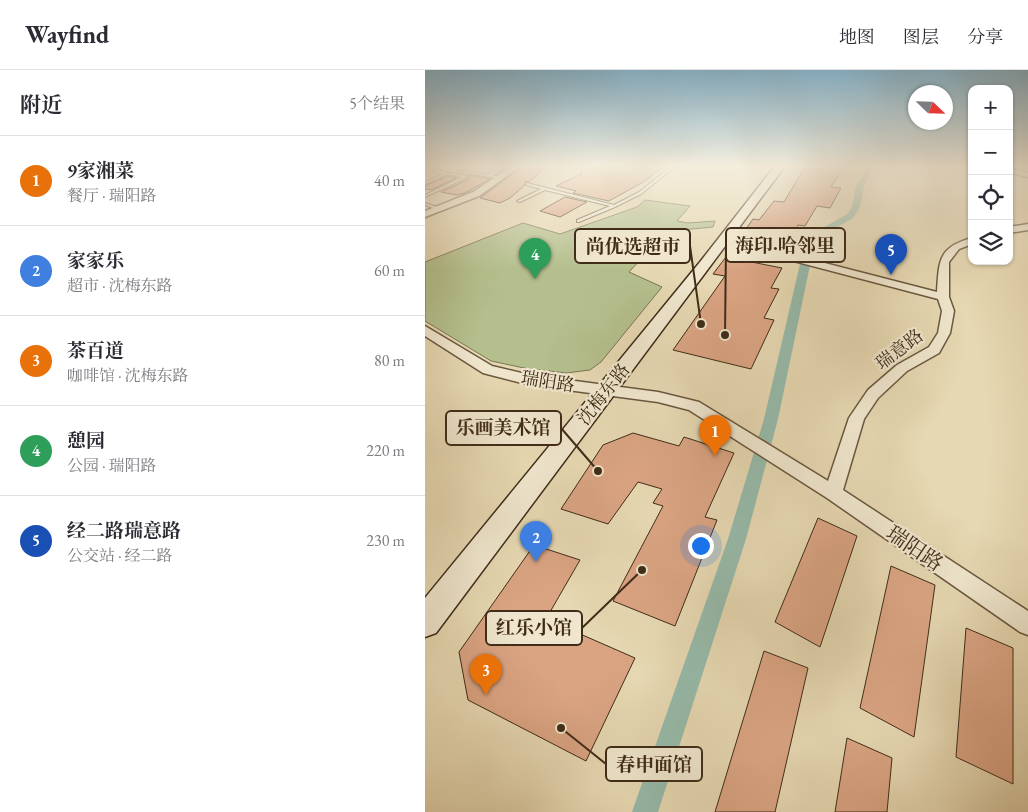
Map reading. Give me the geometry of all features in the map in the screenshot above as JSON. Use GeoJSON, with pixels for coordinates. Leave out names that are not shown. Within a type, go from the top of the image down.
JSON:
{"type":"FeatureCollection","features":[{"type":"Feature","properties":{"kind":"street"},"geometry":{"type":"LineString","coordinates":[[425,214],[460,201]]}},
{"type":"Feature","properties":{"kind":"street","name":"沈梅东路"},"geometry":{"type":"LineString","coordinates":[[425,622],[754,201]]}},
{"type":"Feature","properties":{"kind":"street"},"geometry":{"type":"LineString","coordinates":[[1013,229],[1028,227]]}},
{"type":"Feature","properties":{"kind":"street"},"geometry":{"type":"LineString","coordinates":[[724,240],[943,297]]}},
{"type":"Feature","properties":{"kind":"street","name":"瑞意路"},"geometry":{"type":"LineString","coordinates":[[833,492],[857,418],[873,394],[902,368],[934,350],[944,333],[947,311],[943,297],[944,262],[955,247],[968,242]]}},
{"type":"Feature","properties":{"kind":"street","name":"瑞阳路"},"geometry":{"type":"LineString","coordinates":[[425,330],[488,370],[530,380],[658,397],[694,406],[833,492],[1028,624]]}},
{"type":"Feature","properties":{"kind":"lane"},"geometry":{"type":"LineString","coordinates":[[592,201],[614,206]]}},
{"type":"Feature","properties":{"kind":"lane"},"geometry":{"type":"LineString","coordinates":[[579,221],[625,201]]}},
{"type":"Feature","properties":{"kind":"lane"},"geometry":{"type":"LineString","coordinates":[[425,204],[439,209]]}},
{"type":"Feature","properties":{"kind":"green space"},"geometry":{"type":"Polygon","coordinates":[[[644,201],[690,206],[677,221],[688,223],[715,221],[713,227],[682,230],[668,245],[655,244],[629,272],[662,287],[601,362],[590,370],[566,373],[524,368],[491,361],[425,321],[425,262],[523,223],[560,234],[637,207],[644,201]]]}},
{"type":"Feature","properties":{"kind":"building"},"geometry":{"type":"Polygon","coordinates":[[[491,201],[505,201],[500,203],[491,201]]]}},
{"type":"Feature","properties":{"kind":"building"},"geometry":{"type":"Polygon","coordinates":[[[559,201],[587,202],[560,217],[540,211],[559,201]]]}},
{"type":"Feature","properties":{"kind":"building"},"geometry":{"type":"Polygon","coordinates":[[[774,201],[834,201],[830,208],[817,206],[805,226],[798,225],[790,240],[743,233],[753,219],[759,220],[774,201]]]}},
{"type":"Feature","properties":{"kind":"building"},"geometry":{"type":"Polygon","coordinates":[[[726,257],[782,268],[771,288],[779,289],[764,318],[774,320],[751,369],[673,350],[725,276],[713,274],[726,257]]]}},
{"type":"Feature","properties":{"kind":"building"},"geometry":{"type":"Polygon","coordinates":[[[633,433],[679,446],[684,437],[734,453],[705,517],[717,520],[675,626],[613,601],[663,506],[653,503],[662,489],[638,482],[608,524],[561,509],[603,445],[633,433]]]}},
{"type":"Feature","properties":{"kind":"building"},"geometry":{"type":"Polygon","coordinates":[[[818,518],[857,536],[820,647],[775,622],[818,518]]]}},
{"type":"Feature","properties":{"kind":"building"},"geometry":{"type":"Polygon","coordinates":[[[534,545],[580,560],[546,619],[635,658],[586,761],[468,700],[459,652],[534,545]]]}},
{"type":"Feature","properties":{"kind":"building"},"geometry":{"type":"Polygon","coordinates":[[[891,566],[935,585],[914,737],[860,708],[891,566]]]}},
{"type":"Feature","properties":{"kind":"building"},"geometry":{"type":"Polygon","coordinates":[[[966,628],[1013,648],[1013,784],[956,757],[966,628]]]}},
{"type":"Feature","properties":{"kind":"building"},"geometry":{"type":"Polygon","coordinates":[[[764,651],[808,668],[775,812],[715,812],[764,651]]]}},
{"type":"Feature","properties":{"kind":"building"},"geometry":{"type":"Polygon","coordinates":[[[847,738],[892,758],[887,812],[835,812],[847,738]]]}},
{"type":"Feature","properties":{"kind":"waterway"},"geometry":{"type":"LineString","coordinates":[[645,812],[737,539],[771,419],[808,251],[824,231],[850,216],[856,207],[857,201]]}},
{"type":"Feature","properties":{"kind":"place","name":"经二路瑞意路"},"geometry":{"type":"Point","coordinates":[891,275]}},
{"type":"Feature","properties":{"kind":"place","name":"憩园"},"geometry":{"type":"Point","coordinates":[535,279]}},
{"type":"Feature","properties":{"kind":"place","name":"尚优选超市"},"geometry":{"type":"Point","coordinates":[701,324]}},
{"type":"Feature","properties":{"kind":"place","name":"海印·哈邻里"},"geometry":{"type":"Point","coordinates":[725,335]}},
{"type":"Feature","properties":{"kind":"place","name":"9家湘菜"},"geometry":{"type":"Point","coordinates":[715,456]}},
{"type":"Feature","properties":{"kind":"place","name":"乐画美术馆"},"geometry":{"type":"Point","coordinates":[598,471]}},
{"type":"Feature","properties":{"kind":"place","name":"家家乐"},"geometry":{"type":"Point","coordinates":[536,562]}},
{"type":"Feature","properties":{"kind":"place","name":"红乐小馆"},"geometry":{"type":"Point","coordinates":[642,570]}},
{"type":"Feature","properties":{"kind":"place","name":"茶百道"},"geometry":{"type":"Point","coordinates":[486,695]}},
{"type":"Feature","properties":{"kind":"place","name":"春申面馆"},"geometry":{"type":"Point","coordinates":[561,728]}}]}
